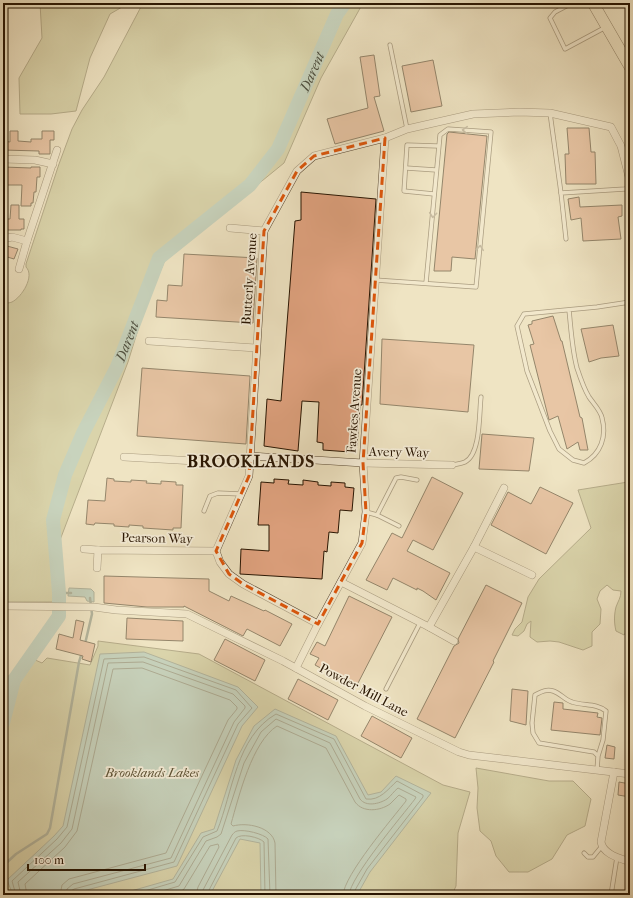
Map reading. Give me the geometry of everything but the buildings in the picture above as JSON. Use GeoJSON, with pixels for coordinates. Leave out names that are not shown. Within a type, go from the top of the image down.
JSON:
{"type":"FeatureCollection","features":[{"type":"Feature","properties":{"kind":"main road"},"geometry":{"type":"LineString","coordinates":[[593,3],[630,67]]}},
{"type":"Feature","properties":{"kind":"street","name":"Butterly Avenue"},"geometry":{"type":"LineString","coordinates":[[216,551],[249,476],[264,231],[297,171],[314,156],[385,138],[407,129],[473,114],[519,112],[550,113],[611,127],[621,146],[630,181]]}},
{"type":"Feature","properties":{"kind":"street","name":"Fawkes Avenue"},"geometry":{"type":"LineString","coordinates":[[296,668],[340,582],[362,543],[366,512],[362,463],[385,138]]}},
{"type":"Feature","properties":{"kind":"street"},"geometry":{"type":"LineString","coordinates":[[19,269],[57,150]]}},
{"type":"Feature","properties":{"kind":"street"},"geometry":{"type":"LineString","coordinates":[[3,160],[35,160],[53,164]]}},
{"type":"Feature","properties":{"kind":"street"},"geometry":{"type":"LineString","coordinates":[[230,228],[264,231]]}},
{"type":"Feature","properties":{"kind":"street"},"geometry":{"type":"LineString","coordinates":[[3,239],[12,237],[28,241]]}},
{"type":"Feature","properties":{"kind":"street"},"geometry":{"type":"LineString","coordinates":[[149,341],[256,348]]}},
{"type":"Feature","properties":{"kind":"street","name":"Avery Way"},"geometry":{"type":"LineString","coordinates":[[250,456],[362,463],[452,465]]}},
{"type":"Feature","properties":{"kind":"street"},"geometry":{"type":"LineString","coordinates":[[124,457],[249,464]]}},
{"type":"Feature","properties":{"kind":"street"},"geometry":{"type":"LineString","coordinates":[[429,627],[474,547],[504,488]]}},
{"type":"Feature","properties":{"kind":"street"},"geometry":{"type":"LineString","coordinates":[[474,547],[532,575]]}},
{"type":"Feature","properties":{"kind":"street","name":"Pearson Way"},"geometry":{"type":"LineString","coordinates":[[84,549],[216,551]]}},
{"type":"Feature","properties":{"kind":"street"},"geometry":{"type":"LineString","coordinates":[[97,568],[98,550]]}},
{"type":"Feature","properties":{"kind":"street"},"geometry":{"type":"LineString","coordinates":[[216,551],[220,562],[228,574],[243,584],[318,624]]}},
{"type":"Feature","properties":{"kind":"street"},"geometry":{"type":"LineString","coordinates":[[340,582],[454,641]]}},
{"type":"Feature","properties":{"kind":"street","name":"Powder Mill Lane"},"geometry":{"type":"LineString","coordinates":[[3,606],[91,607],[187,614],[296,668],[365,706],[459,752],[470,755],[630,774]]}},
{"type":"Feature","properties":{"kind":"street"},"geometry":{"type":"LineString","coordinates":[[614,772],[601,836],[602,846],[608,852],[630,862]]}},
{"type":"Feature","properties":{"kind":"lane"},"geometry":{"type":"LineString","coordinates":[[572,3],[555,12],[550,18],[565,49],[607,27]]}},
{"type":"Feature","properties":{"kind":"lane"},"geometry":{"type":"LineString","coordinates":[[390,45],[407,129]]}},
{"type":"Feature","properties":{"kind":"lane"},"geometry":{"type":"LineString","coordinates":[[550,113],[566,239]]}},
{"type":"Feature","properties":{"kind":"lane"},"geometry":{"type":"LineString","coordinates":[[375,280],[476,287],[491,132],[448,129],[440,135],[426,283]]}},
{"type":"Feature","properties":{"kind":"lane"},"geometry":{"type":"LineString","coordinates":[[434,194],[404,192],[407,145],[438,146]]}},
{"type":"Feature","properties":{"kind":"lane"},"geometry":{"type":"LineString","coordinates":[[406,168],[436,170]]}},
{"type":"Feature","properties":{"kind":"lane"},"geometry":{"type":"LineString","coordinates":[[561,192],[625,189],[630,187]]}},
{"type":"Feature","properties":{"kind":"lane"},"geometry":{"type":"LineString","coordinates":[[569,310],[577,369],[588,395],[602,417],[604,438],[599,451],[584,463],[573,460],[559,449],[553,437],[527,371],[517,326],[524,314],[630,302]]}},
{"type":"Feature","properties":{"kind":"lane"},"geometry":{"type":"LineString","coordinates":[[452,465],[465,462],[473,455],[476,446],[481,397]]}},
{"type":"Feature","properties":{"kind":"lane"},"geometry":{"type":"LineString","coordinates":[[377,515],[396,478],[401,476],[417,480]]}},
{"type":"Feature","properties":{"kind":"lane"},"geometry":{"type":"LineString","coordinates":[[204,511],[210,496],[218,493],[241,494]]}},
{"type":"Feature","properties":{"kind":"lane"},"geometry":{"type":"LineString","coordinates":[[366,512],[377,515],[399,526]]}},
{"type":"Feature","properties":{"kind":"lane"},"geometry":{"type":"LineString","coordinates":[[386,688],[420,623]]}},
{"type":"Feature","properties":{"kind":"lane"},"geometry":{"type":"LineString","coordinates":[[597,770],[598,756],[603,740],[606,711],[596,705],[572,702],[563,699],[554,692],[545,691],[535,695],[532,732],[539,743],[594,752],[598,756]]}},
{"type":"Feature","properties":{"kind":"lane"},"geometry":{"type":"LineString","coordinates":[[584,853],[588,857],[593,857],[602,846]]}},
{"type":"Feature","properties":{"kind":"lane"},"geometry":{"type":"LineString","coordinates":[[611,895],[617,857]]}},
{"type":"Feature","properties":{"kind":"highlighted area"},"geometry":{"type":"Polygon","coordinates":[[[385,138],[363,463],[366,512],[362,543],[318,624],[243,584],[229,574],[216,551],[249,476],[264,231],[297,171],[314,156],[385,138]]]}},
{"type":"Feature","properties":{"kind":"green space"},"geometry":{"type":"Polygon","coordinates":[[[40,3],[129,3],[110,14],[90,58],[76,111],[51,114],[20,114],[19,78],[42,38],[40,3]]]}},
{"type":"Feature","properties":{"kind":"green space"},"geometry":{"type":"Polygon","coordinates":[[[143,3],[363,3],[321,78],[284,163],[165,260],[144,310],[128,362],[60,540],[64,588],[55,602],[3,602],[3,335],[6,329],[3,328],[3,304],[11,302],[20,296],[26,286],[29,276],[26,264],[72,129],[82,110],[104,77],[143,3]]]}},
{"type":"Feature","properties":{"kind":"green space"},"geometry":{"type":"Polygon","coordinates":[[[628,482],[630,486],[630,626],[624,635],[616,631],[615,622],[615,610],[621,591],[613,590],[607,585],[600,591],[597,599],[601,609],[600,624],[592,632],[592,646],[583,650],[559,642],[537,642],[530,637],[531,621],[527,624],[524,631],[518,636],[512,635],[515,629],[522,622],[528,597],[539,579],[591,528],[578,490],[628,482]]]}},
{"type":"Feature","properties":{"kind":"green space","name":"Brooklands Lakes"},"geometry":{"type":"Polygon","coordinates":[[[98,641],[199,654],[443,785],[470,792],[458,833],[456,886],[452,895],[3,895],[3,680],[33,659],[42,663],[47,658],[90,665],[98,646],[98,641]]]}},
{"type":"Feature","properties":{"kind":"green space"},"geometry":{"type":"Polygon","coordinates":[[[476,768],[549,781],[573,781],[591,799],[585,826],[567,835],[552,859],[528,872],[509,872],[496,856],[491,841],[480,831],[477,808],[478,788],[476,768]]]}},
{"type":"Feature","properties":{"kind":"water"},"geometry":{"type":"Polygon","coordinates":[[[69,588],[91,589],[94,592],[94,602],[87,601],[85,597],[68,596],[69,588]]]}},
{"type":"Feature","properties":{"kind":"water"},"geometry":{"type":"Polygon","coordinates":[[[144,652],[238,687],[258,707],[242,726],[177,866],[68,895],[13,895],[7,880],[63,826],[100,654],[144,652]]]}},
{"type":"Feature","properties":{"kind":"water"},"geometry":{"type":"Polygon","coordinates":[[[275,709],[336,736],[368,795],[381,792],[396,776],[431,793],[370,872],[357,895],[261,895],[260,843],[240,839],[210,895],[117,895],[173,879],[201,833],[214,829],[236,760],[254,726],[275,709]]]}},
{"type":"Feature","properties":{"kind":"waterway","name":"Darent"},"geometry":{"type":"LineString","coordinates":[[3,723],[14,680],[59,616],[59,593],[53,520],[65,475],[83,433],[117,367],[159,258],[250,185],[278,149],[337,14],[345,3]]}},
{"type":"Feature","properties":{"kind":"waterway"},"geometry":{"type":"LineString","coordinates":[[59,593],[71,593]]}},
{"type":"Feature","properties":{"kind":"waterway"},"geometry":{"type":"LineString","coordinates":[[85,644],[92,614],[90,598]]}},
{"type":"Feature","properties":{"kind":"waterway"},"geometry":{"type":"LineString","coordinates":[[3,866],[16,854],[47,834],[50,828],[82,652]]}},
{"type":"Feature","properties":{"kind":"district","name":"BROOKLANDS"},"geometry":{"type":"Point","coordinates":[251,461]}}]}
